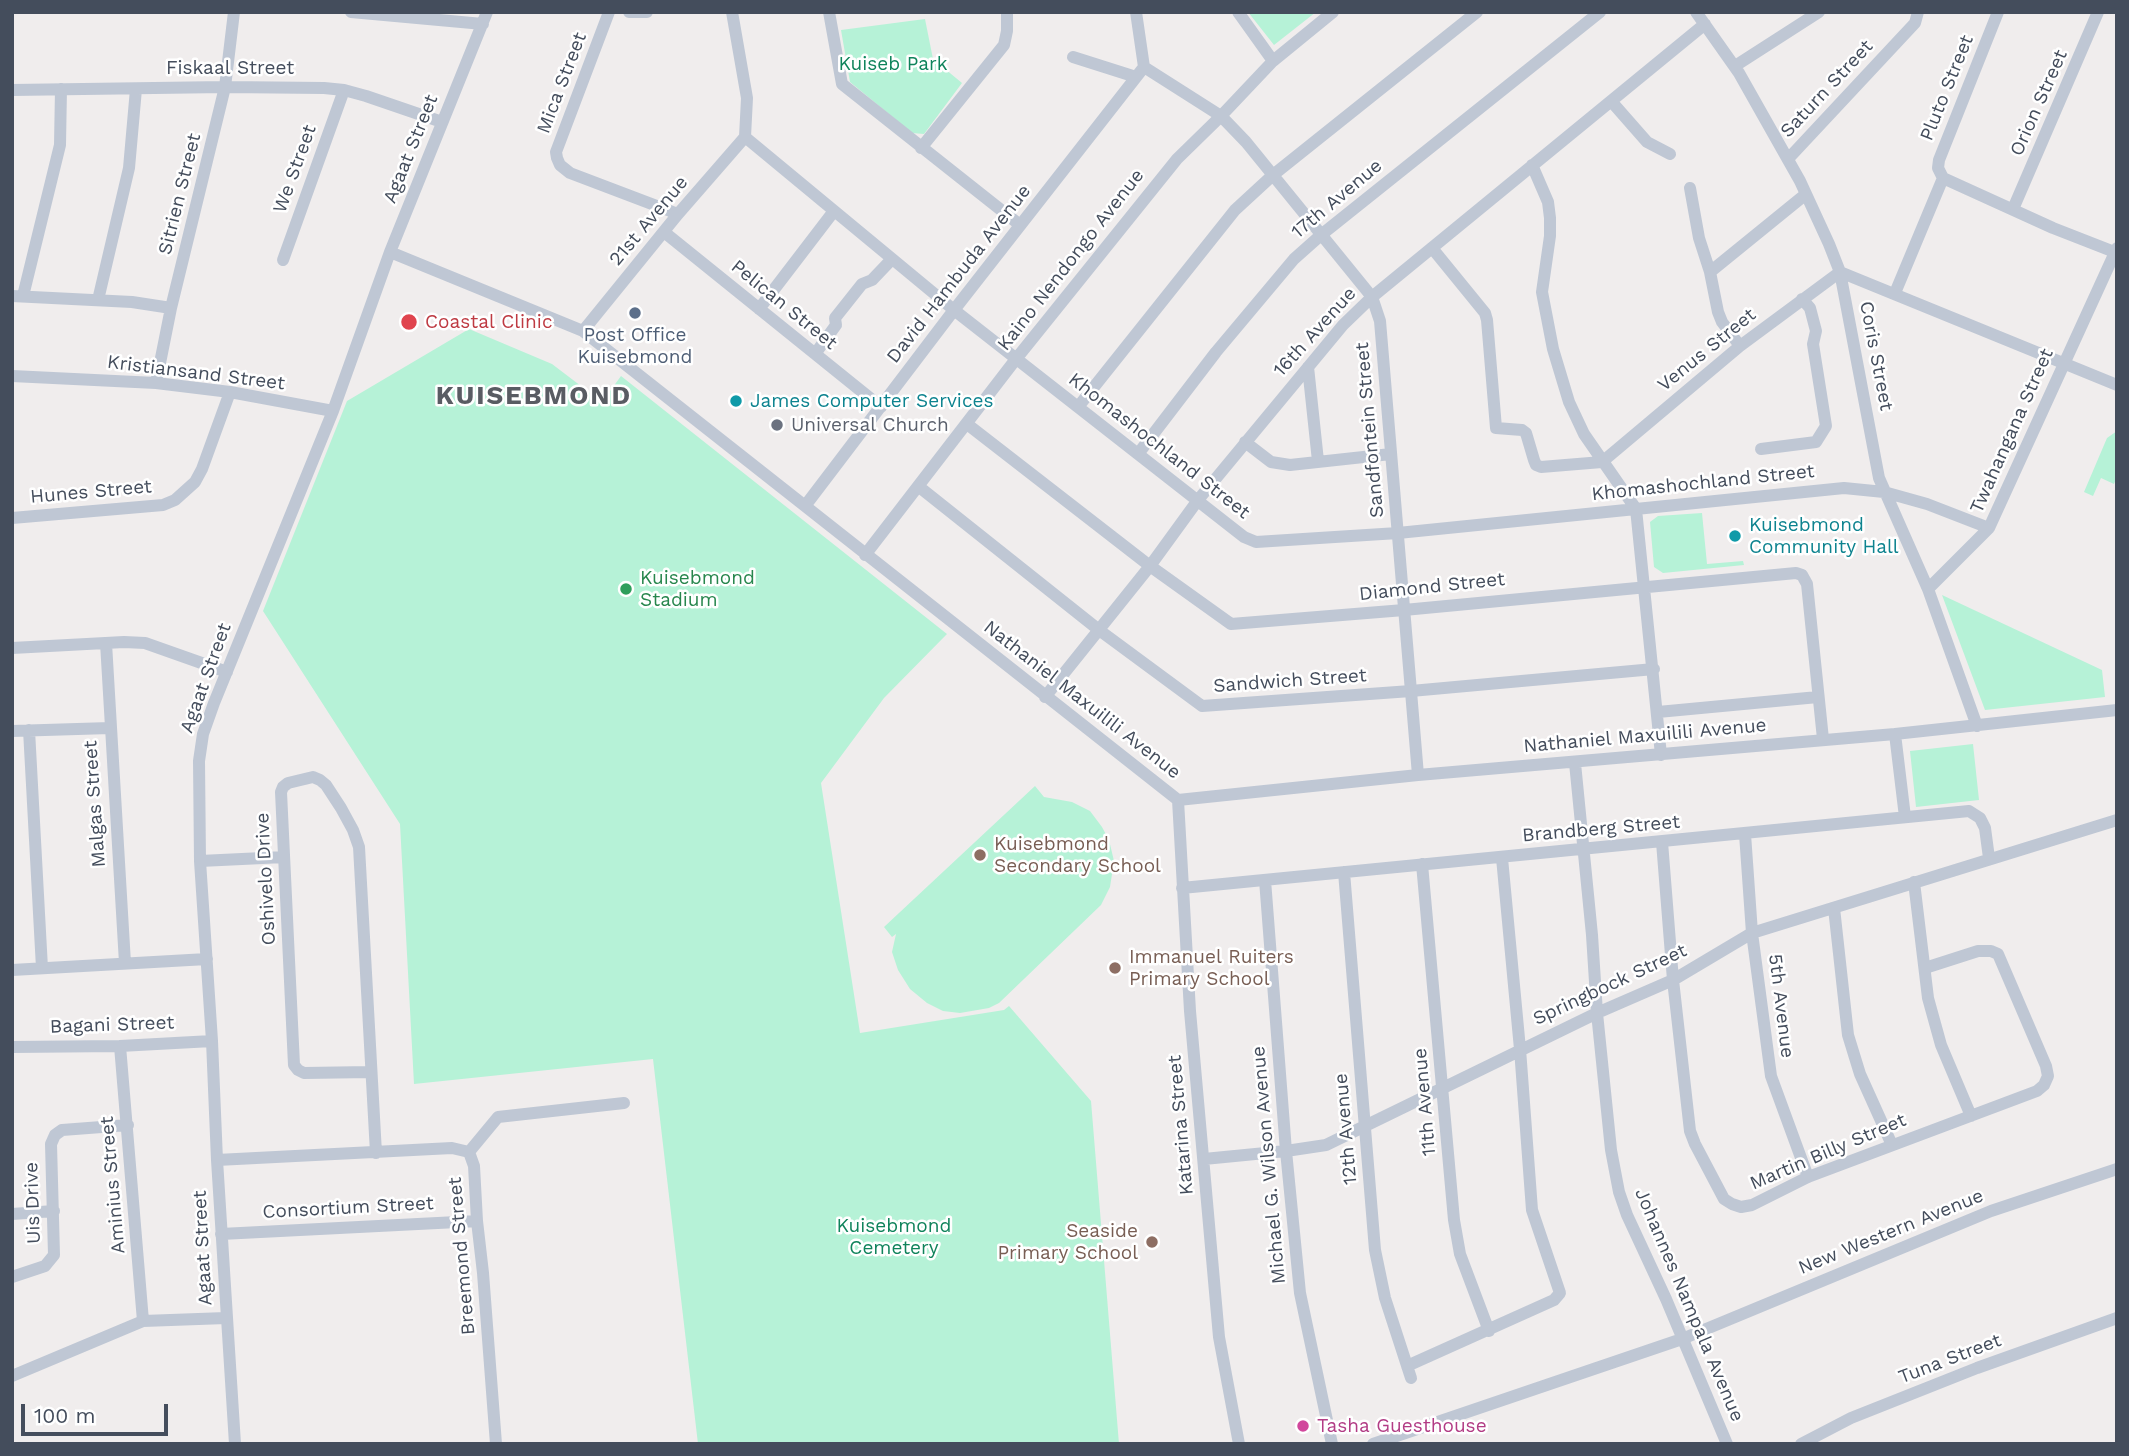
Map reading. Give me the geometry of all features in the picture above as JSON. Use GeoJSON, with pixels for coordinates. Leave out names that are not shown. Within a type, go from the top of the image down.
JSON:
{"type":"FeatureCollection","features":[{"type":"Feature","properties":{"kind":"street","name":"Sitrien Street"},"geometry":{"type":"LineString","coordinates":[[156,383],[171,308],[225,87],[234,12]]}},
{"type":"Feature","properties":{"kind":"street"},"geometry":{"type":"LineString","coordinates":[[351,12],[485,18]]}},
{"type":"Feature","properties":{"kind":"street","name":"Mica Street"},"geometry":{"type":"LineString","coordinates":[[609,12],[556,152],[557,158],[560,165],[570,173],[678,214]]}},
{"type":"Feature","properties":{"kind":"street"},"geometry":{"type":"LineString","coordinates":[[629,12],[647,12]]}},
{"type":"Feature","properties":{"kind":"street"},"geometry":{"type":"LineString","coordinates":[[732,12],[747,98],[745,137]]}},
{"type":"Feature","properties":{"kind":"street"},"geometry":{"type":"LineString","coordinates":[[829,12],[842,84],[1020,225]]}},
{"type":"Feature","properties":{"kind":"street"},"geometry":{"type":"LineString","coordinates":[[921,148],[1004,45],[1007,12]]}},
{"type":"Feature","properties":{"kind":"street"},"geometry":{"type":"LineString","coordinates":[[1136,12],[1144,67]]}},
{"type":"Feature","properties":{"kind":"street"},"geometry":{"type":"LineString","coordinates":[[1238,12],[1273,61]]}},
{"type":"Feature","properties":{"kind":"street","name":"Kaino Nendongo Avenue"},"geometry":{"type":"LineString","coordinates":[[865,555],[1159,179],[1273,61],[1332,12]]}},
{"type":"Feature","properties":{"kind":"street","name":"17th Avenue"},"geometry":{"type":"LineString","coordinates":[[1138,454],[1294,259],[1321,234],[1600,12]]}},
{"type":"Feature","properties":{"kind":"street","name":"Coris Street"},"geometry":{"type":"LineString","coordinates":[[1696,12],[1735,66],[1788,159],[1840,272],[1884,492],[1928,589],[1977,726]]}},
{"type":"Feature","properties":{"kind":"street"},"geometry":{"type":"LineString","coordinates":[[1735,66],[1819,12]]}},
{"type":"Feature","properties":{"kind":"street","name":"Saturn Street"},"geometry":{"type":"LineString","coordinates":[[1788,159],[1915,23],[1918,12]]}},
{"type":"Feature","properties":{"kind":"street","name":"Pluto Street"},"geometry":{"type":"LineString","coordinates":[[1944,178],[1938,167],[1939,160],[1998,12]]}},
{"type":"Feature","properties":{"kind":"street","name":"Orion Street"},"geometry":{"type":"LineString","coordinates":[[2013,209],[2098,12]]}},
{"type":"Feature","properties":{"kind":"street"},"geometry":{"type":"LineString","coordinates":[[1078,407],[1235,210],[1273,175],[1474,13]]}},
{"type":"Feature","properties":{"kind":"street","name":"Agaat Street"},"geometry":{"type":"LineString","coordinates":[[234,1444],[200,861],[199,761],[203,734],[332,411],[390,252],[485,18]]}},
{"type":"Feature","properties":{"kind":"street","name":"16th Avenue"},"geometry":{"type":"LineString","coordinates":[[1045,697],[1150,566],[1198,500],[1343,325],[1432,247],[1705,24]]}},
{"type":"Feature","properties":{"kind":"street"},"geometry":{"type":"LineString","coordinates":[[1073,57],[1136,77]]}},
{"type":"Feature","properties":{"kind":"street","name":"David Hambuda Avenue"},"geometry":{"type":"LineString","coordinates":[[805,506],[1144,67]]}},
{"type":"Feature","properties":{"kind":"street","name":"Sandfontein Street"},"geometry":{"type":"LineString","coordinates":[[1144,67],[1221,116],[1273,175],[1372,297],[1380,321],[1418,775]]}},
{"type":"Feature","properties":{"kind":"street","name":"Fiskaal Street"},"geometry":{"type":"LineString","coordinates":[[12,90],[324,88],[344,90],[442,122]]}},
{"type":"Feature","properties":{"kind":"street"},"geometry":{"type":"LineString","coordinates":[[61,89],[60,145],[18,296],[132,302],[171,308]]}},
{"type":"Feature","properties":{"kind":"street"},"geometry":{"type":"LineString","coordinates":[[99,300],[129,169],[136,89]]}},
{"type":"Feature","properties":{"kind":"street","name":"We Street"},"geometry":{"type":"LineString","coordinates":[[283,260],[344,90]]}},
{"type":"Feature","properties":{"kind":"street"},"geometry":{"type":"LineString","coordinates":[[1611,100],[1647,142],[1670,154]]}},
{"type":"Feature","properties":{"kind":"street","name":"21st Avenue"},"geometry":{"type":"LineString","coordinates":[[583,331],[745,137]]}},
{"type":"Feature","properties":{"kind":"street","name":"Khomashochland Street"},"geometry":{"type":"LineString","coordinates":[[745,137],[954,310],[1244,537],[1256,542],[1398,533],[1844,488],[1884,492]]}},
{"type":"Feature","properties":{"kind":"street"},"geometry":{"type":"LineString","coordinates":[[1532,165],[1548,202],[1550,236],[1542,292],[1553,349],[1569,402],[1584,434],[1636,509],[1661,755]]}},
{"type":"Feature","properties":{"kind":"street"},"geometry":{"type":"LineString","coordinates":[[1895,293],[1944,178],[2053,228],[2116,251]]}},
{"type":"Feature","properties":{"kind":"street"},"geometry":{"type":"LineString","coordinates":[[1690,188],[1699,238],[1720,317],[1740,346]]}},
{"type":"Feature","properties":{"kind":"street"},"geometry":{"type":"LineString","coordinates":[[1710,272],[1806,194]]}},
{"type":"Feature","properties":{"kind":"street"},"geometry":{"type":"LineString","coordinates":[[759,309],[834,211]]}},
{"type":"Feature","properties":{"kind":"street","name":"Pelican Street"},"geometry":{"type":"LineString","coordinates":[[664,232],[881,407]]}},
{"type":"Feature","properties":{"kind":"street"},"geometry":{"type":"LineString","coordinates":[[1432,247],[1485,313],[1496,428],[1522,430],[1526,433],[1536,465],[1541,467],[1602,462]]}},
{"type":"Feature","properties":{"kind":"street","name":"Twahangana Street"},"geometry":{"type":"LineString","coordinates":[[1884,492],[1927,504],[1989,528],[2116,251]]}},
{"type":"Feature","properties":{"kind":"street","name":"Nathaniel Maxuilili Avenue"},"geometry":{"type":"LineString","coordinates":[[390,252],[583,331],[1178,800],[1418,775],[1895,734],[2117,710]]}},
{"type":"Feature","properties":{"kind":"street"},"geometry":{"type":"LineString","coordinates":[[815,355],[836,325],[835,318],[862,284],[872,280],[892,259]]}},
{"type":"Feature","properties":{"kind":"street"},"geometry":{"type":"LineString","coordinates":[[1840,272],[2117,385]]}},
{"type":"Feature","properties":{"kind":"street","name":"Venus Street"},"geometry":{"type":"LineString","coordinates":[[1602,462],[1740,346],[1840,272]]}},
{"type":"Feature","properties":{"kind":"street"},"geometry":{"type":"LineString","coordinates":[[1761,449],[1816,442],[1826,426],[1813,344],[1816,331],[1810,307],[1802,299]]}},
{"type":"Feature","properties":{"kind":"street"},"geometry":{"type":"LineString","coordinates":[[1308,366],[1318,461]]}},
{"type":"Feature","properties":{"kind":"street","name":"Kristiansand Street"},"geometry":{"type":"LineString","coordinates":[[12,376],[156,383],[230,392],[332,411]]}},
{"type":"Feature","properties":{"kind":"street","name":"Hunes Street"},"geometry":{"type":"LineString","coordinates":[[12,518],[163,505],[175,500],[195,482],[202,470],[230,392]]}},
{"type":"Feature","properties":{"kind":"street","name":"Diamond Street"},"geometry":{"type":"LineString","coordinates":[[967,424],[1150,566],[1226,622],[1236,625],[1796,573],[1802,575],[1808,584],[1822,739]]}},
{"type":"Feature","properties":{"kind":"street"},"geometry":{"type":"LineString","coordinates":[[1245,442],[1271,462],[1290,466],[1391,454]]}},
{"type":"Feature","properties":{"kind":"street","name":"Sandwich Street"},"geometry":{"type":"LineString","coordinates":[[918,486],[1099,630],[1202,706],[1411,691],[1654,669]]}},
{"type":"Feature","properties":{"kind":"street"},"geometry":{"type":"LineString","coordinates":[[1928,589],[1989,528]]}},
{"type":"Feature","properties":{"kind":"street","name":"Malgas Street"},"geometry":{"type":"LineString","coordinates":[[106,643],[125,963]]}},
{"type":"Feature","properties":{"kind":"street"},"geometry":{"type":"LineString","coordinates":[[12,648],[145,643],[227,672]]}},
{"type":"Feature","properties":{"kind":"street"},"geometry":{"type":"LineString","coordinates":[[1658,712],[1818,697]]}},
{"type":"Feature","properties":{"kind":"street"},"geometry":{"type":"LineString","coordinates":[[12,731],[110,728]]}},
{"type":"Feature","properties":{"kind":"street"},"geometry":{"type":"LineString","coordinates":[[29,730],[42,968]]}},
{"type":"Feature","properties":{"kind":"street"},"geometry":{"type":"LineString","coordinates":[[1895,734],[1905,817]]}},
{"type":"Feature","properties":{"kind":"street","name":"Johannes Nampala Avenue"},"geometry":{"type":"LineString","coordinates":[[1575,763],[1611,1150],[1619,1192],[1727,1444]]}},
{"type":"Feature","properties":{"kind":"street","name":"Oshivelo Drive"},"geometry":{"type":"LineString","coordinates":[[371,1072],[304,1073],[294,1065],[281,792],[288,783],[313,777],[326,785],[353,830],[359,847],[376,1153]]}},
{"type":"Feature","properties":{"kind":"street","name":"Katarina Street"},"geometry":{"type":"LineString","coordinates":[[1178,800],[1190,1011],[1219,1337],[1239,1444]]}},
{"type":"Feature","properties":{"kind":"street","name":"Brandberg Street"},"geometry":{"type":"LineString","coordinates":[[1182,888],[1969,811],[1980,818],[1985,828],[1989,858]]}},
{"type":"Feature","properties":{"kind":"street","name":"Springbock Street"},"geometry":{"type":"LineString","coordinates":[[1204,1159],[1326,1145],[1520,1049],[1673,980],[1752,933],[2117,820]]}},
{"type":"Feature","properties":{"kind":"street","name":"5th Avenue"},"geometry":{"type":"LineString","coordinates":[[1745,834],[1752,933],[1771,1076],[1808,1177]]}},
{"type":"Feature","properties":{"kind":"street","name":"Martin Billy Street"},"geometry":{"type":"LineString","coordinates":[[1662,842],[1673,980],[1690,1130],[1724,1199],[1732,1204],[1741,1207],[1752,1205],[1808,1177],[2037,1091],[2044,1085],[2048,1076],[2046,1066],[1998,954],[1978,951],[1925,968]]}},
{"type":"Feature","properties":{"kind":"street"},"geometry":{"type":"LineString","coordinates":[[200,861],[284,857]]}},
{"type":"Feature","properties":{"kind":"street"},"geometry":{"type":"LineString","coordinates":[[1489,1331],[1554,1300],[1560,1293],[1531,1210],[1520,1049],[1502,858]]}},
{"type":"Feature","properties":{"kind":"street","name":"11th Avenue"},"geometry":{"type":"LineString","coordinates":[[1422,864],[1454,1220],[1460,1254],[1489,1331]]}},
{"type":"Feature","properties":{"kind":"street","name":"12th Avenue"},"geometry":{"type":"LineString","coordinates":[[1344,872],[1376,1250],[1385,1298],[1409,1372],[1489,1331]]}},
{"type":"Feature","properties":{"kind":"street","name":"Michael G. Wilson Avenue"},"geometry":{"type":"LineString","coordinates":[[1265,880],[1300,1293],[1332,1444]]}},
{"type":"Feature","properties":{"kind":"street"},"geometry":{"type":"LineString","coordinates":[[1914,882],[1928,998],[1941,1045],[1970,1116]]}},
{"type":"Feature","properties":{"kind":"street"},"geometry":{"type":"LineString","coordinates":[[1834,908],[1848,1035],[1860,1074],[1892,1145]]}},
{"type":"Feature","properties":{"kind":"street"},"geometry":{"type":"LineString","coordinates":[[12,970],[206,959]]}},
{"type":"Feature","properties":{"kind":"street","name":"Bagani Street"},"geometry":{"type":"LineString","coordinates":[[12,1047],[120,1046],[212,1041]]}},
{"type":"Feature","properties":{"kind":"street","name":"Aminius Street"},"geometry":{"type":"LineString","coordinates":[[120,1046],[143,1321]]}},
{"type":"Feature","properties":{"kind":"street"},"geometry":{"type":"LineString","coordinates":[[469,1152],[498,1117],[624,1103]]}},
{"type":"Feature","properties":{"kind":"street","name":"Uis Drive"},"geometry":{"type":"LineString","coordinates":[[12,1277],[45,1266],[54,1255],[51,1144],[55,1135],[62,1130],[128,1125]]}},
{"type":"Feature","properties":{"kind":"street","name":"Breemond Street"},"geometry":{"type":"LineString","coordinates":[[217,1160],[452,1148],[469,1152],[474,1167],[484,1273],[496,1444]]}},
{"type":"Feature","properties":{"kind":"street","name":"New Western Avenue"},"geometry":{"type":"LineString","coordinates":[[1373,1444],[1682,1339],[1991,1211],[2117,1169]]}},
{"type":"Feature","properties":{"kind":"street"},"geometry":{"type":"LineString","coordinates":[[12,1214],[54,1212]]}},
{"type":"Feature","properties":{"kind":"street","name":"Consortium Street"},"geometry":{"type":"LineString","coordinates":[[221,1234],[477,1221]]}},
{"type":"Feature","properties":{"kind":"street"},"geometry":{"type":"LineString","coordinates":[[12,1376],[143,1321],[226,1318]]}},
{"type":"Feature","properties":{"kind":"street","name":"Tuna Street"},"geometry":{"type":"LineString","coordinates":[[1801,1444],[1851,1418],[1978,1368],[2117,1318]]}},
{"type":"Feature","properties":{"kind":"green space"},"geometry":{"type":"Polygon","coordinates":[[[1248,12],[1316,12],[1274,45],[1248,12]]]}},
{"type":"Feature","properties":{"kind":"green space","name":"Kuiseb Park"},"geometry":{"type":"Polygon","coordinates":[[[925,19],[933,59],[962,83],[924,134],[912,133],[850,82],[841,30],[925,19]]]}},
{"type":"Feature","properties":{"kind":"green space","name":"Kuisebmond Cemetery"},"geometry":{"type":"Polygon","coordinates":[[[469,329],[552,364],[602,402],[621,376],[947,634],[884,698],[821,783],[860,1033],[1004,1010],[1009,1006],[1091,1101],[1119,1444],[698,1444],[653,1059],[414,1084],[400,824],[263,611],[347,401],[469,329]]]}},
{"type":"Feature","properties":{"kind":"green space"},"geometry":{"type":"Polygon","coordinates":[[[2117,431],[2117,477],[2114,484],[2101,478],[2093,496],[2084,492],[2107,438],[2117,431]]]}},
{"type":"Feature","properties":{"kind":"green space"},"geometry":{"type":"Polygon","coordinates":[[[1702,513],[1707,564],[1743,561],[1744,565],[1663,573],[1654,567],[1650,522],[1658,516],[1702,513]]]}},
{"type":"Feature","properties":{"kind":"green space"},"geometry":{"type":"Polygon","coordinates":[[[1942,595],[2102,670],[2105,697],[1985,710],[1942,595]]]}},
{"type":"Feature","properties":{"kind":"green space"},"geometry":{"type":"Polygon","coordinates":[[[1973,744],[1979,800],[1916,807],[1910,751],[1973,744]]]}},
{"type":"Feature","properties":{"kind":"green space"},"geometry":{"type":"Polygon","coordinates":[[[1035,786],[1044,797],[1072,802],[1090,811],[1102,827],[1109,840],[1114,861],[1110,887],[1101,905],[999,1003],[989,1008],[960,1013],[943,1011],[927,1003],[910,989],[898,970],[892,952],[896,934],[892,937],[884,927],[1035,786]]]}},
{"type":"Feature","properties":{"kind":"place","name":"Post Office Kuisebmond"},"geometry":{"type":"Point","coordinates":[635,313]}},
{"type":"Feature","properties":{"kind":"place","name":"Coastal Clinic"},"geometry":{"type":"Point","coordinates":[409,322]}},
{"type":"Feature","properties":{"kind":"place","name":"James Computer Services"},"geometry":{"type":"Point","coordinates":[736,401]}},
{"type":"Feature","properties":{"kind":"place","name":"Universal Church"},"geometry":{"type":"Point","coordinates":[777,425]}},
{"type":"Feature","properties":{"kind":"place","name":"Kuisebmond Community Hall"},"geometry":{"type":"Point","coordinates":[1735,536]}},
{"type":"Feature","properties":{"kind":"place","name":"Kuisebmond Stadium"},"geometry":{"type":"Point","coordinates":[626,589]}},
{"type":"Feature","properties":{"kind":"place","name":"Kuisebmond Secondary School"},"geometry":{"type":"Point","coordinates":[980,855]}},
{"type":"Feature","properties":{"kind":"place","name":"Immanuel Ruiters Primary School"},"geometry":{"type":"Point","coordinates":[1115,968]}},
{"type":"Feature","properties":{"kind":"place","name":"Seaside Primary School"},"geometry":{"type":"Point","coordinates":[1152,1242]}},
{"type":"Feature","properties":{"kind":"place","name":"Tasha Guesthouse"},"geometry":{"type":"Point","coordinates":[1303,1426]}},
{"type":"Feature","properties":{"kind":"district","name":"KUISEBMOND"},"geometry":{"type":"Point","coordinates":[534,396]}}]}
